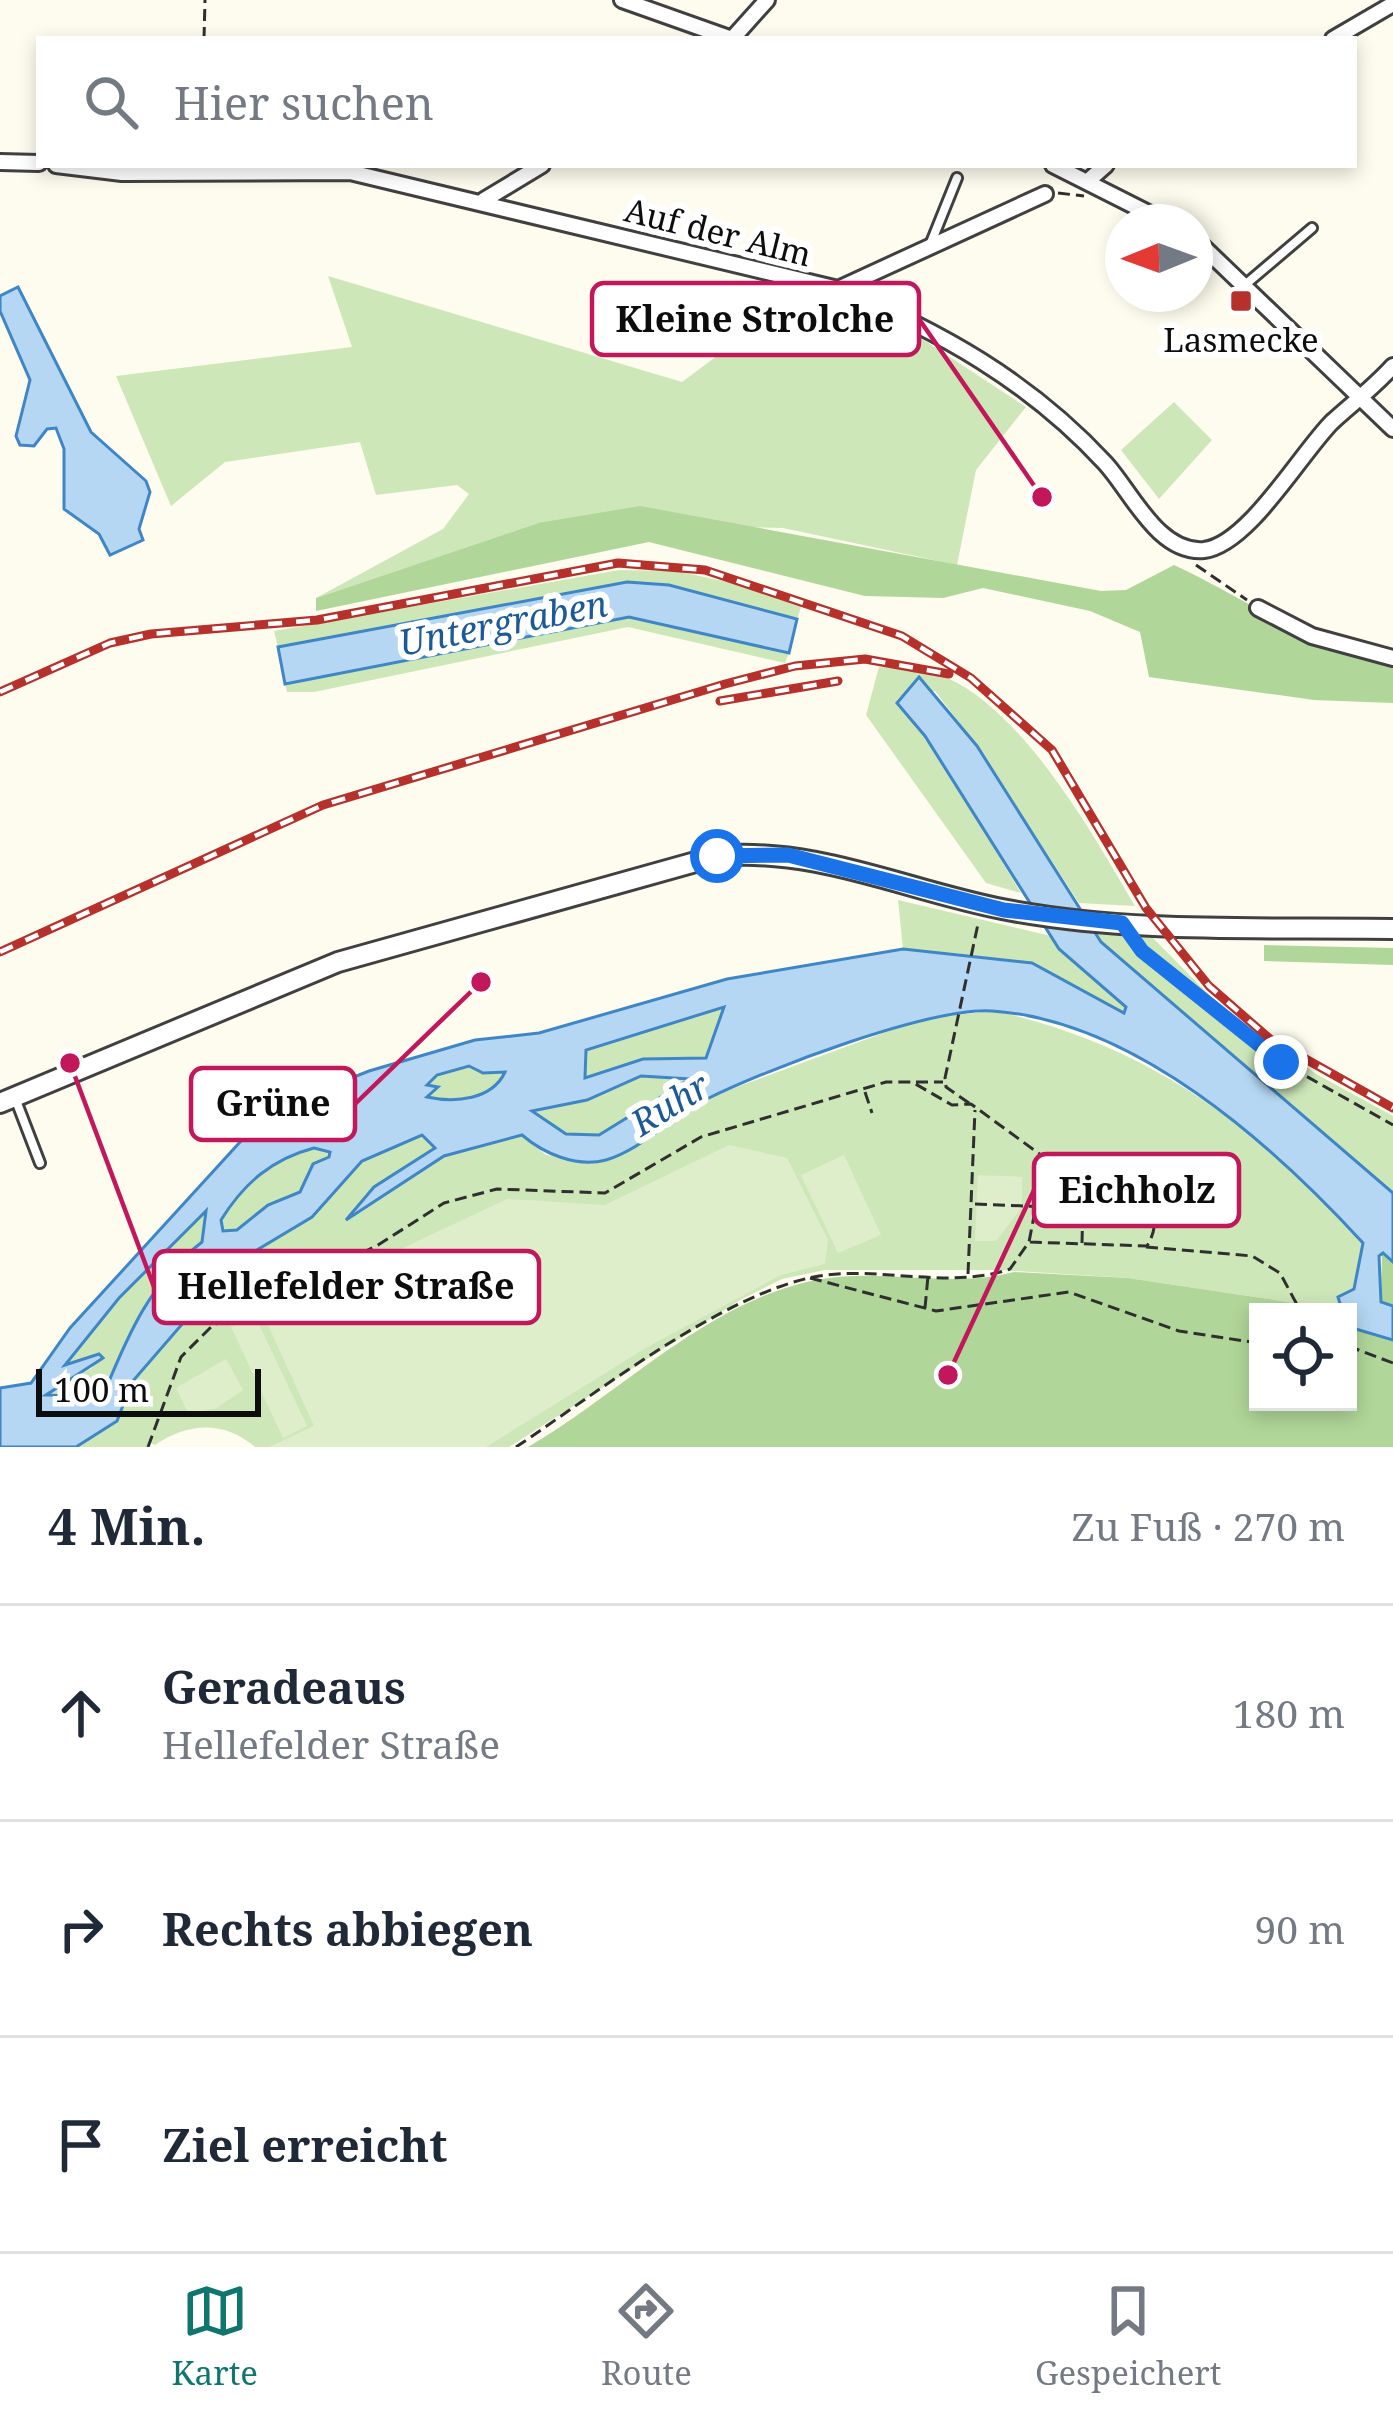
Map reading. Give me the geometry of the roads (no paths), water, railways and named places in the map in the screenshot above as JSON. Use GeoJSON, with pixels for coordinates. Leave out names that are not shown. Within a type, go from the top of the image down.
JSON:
{"type":"FeatureCollection","features":[{"type":"Feature","properties":{"kind":"street"},"geometry":{"type":"LineString","coordinates":[[622,0],[724,36]]}},
{"type":"Feature","properties":{"kind":"street"},"geometry":{"type":"LineString","coordinates":[[735,36],[767,0]]}},
{"type":"Feature","properties":{"kind":"street"},"geometry":{"type":"LineString","coordinates":[[1338,36],[1393,4]]}},
{"type":"Feature","properties":{"kind":"street"},"geometry":{"type":"LineString","coordinates":[[0,162],[36,163]]}},
{"type":"Feature","properties":{"kind":"street","name":"Auf der Alm"},"geometry":{"type":"LineString","coordinates":[[81,168],[122,173],[328,169],[484,200],[519,214],[838,289],[903,316],[1016,381],[1079,435],[1160,533],[1186,548],[1203,550],[1230,538],[1333,422],[1363,399]]}},
{"type":"Feature","properties":{"kind":"street"},"geometry":{"type":"LineString","coordinates":[[484,200],[537,168]]}},
{"type":"Feature","properties":{"kind":"street"},"geometry":{"type":"LineString","coordinates":[[1060,168],[1133,204]]}},
{"type":"Feature","properties":{"kind":"street"},"geometry":{"type":"LineString","coordinates":[[1095,183],[1104,168]]}},
{"type":"Feature","properties":{"kind":"street"},"geometry":{"type":"LineString","coordinates":[[838,289],[985,226],[1045,194]]}},
{"type":"Feature","properties":{"kind":"street"},"geometry":{"type":"LineString","coordinates":[[1213,255],[1393,429]]}},
{"type":"Feature","properties":{"kind":"street"},"geometry":{"type":"LineString","coordinates":[[1363,399],[1393,366]]}},
{"type":"Feature","properties":{"kind":"street"},"geometry":{"type":"LineString","coordinates":[[1258,608],[1312,636],[1393,658]]}},
{"type":"Feature","properties":{"kind":"street"},"geometry":{"type":"LineString","coordinates":[[7,1100],[338,962],[618,879],[717,856],[804,858],[1004,910],[1122,923],[1393,929]]}},
{"type":"Feature","properties":{"kind":"lane"},"geometry":{"type":"LineString","coordinates":[[930,246],[957,178]]}},
{"type":"Feature","properties":{"kind":"lane"},"geometry":{"type":"LineString","coordinates":[[1246,284],[1312,228]]}},
{"type":"Feature","properties":{"kind":"lane"},"geometry":{"type":"LineString","coordinates":[[7,1100],[40,1163]]}},
{"type":"Feature","properties":{"kind":"water"},"geometry":{"type":"Polygon","coordinates":[[[18,287],[91,432],[146,481],[150,492],[139,529],[143,540],[110,555],[99,534],[64,509],[64,449],[56,428],[47,429],[34,446],[20,445],[16,436],[30,380],[0,311],[0,296],[18,287]]]}},
{"type":"Feature","properties":{"kind":"water","name":"Untergraben"},"geometry":{"type":"Polygon","coordinates":[[[627,582],[669,585],[797,619],[789,653],[629,617],[285,684],[278,647],[627,582]]]}},
{"type":"Feature","properties":{"kind":"water","name":"Ruhr"},"geometry":{"type":"Polygon","coordinates":[[[919,677],[977,746],[1101,942],[1393,1193],[1393,1262],[1383,1253],[1379,1256],[1381,1302],[1393,1306],[1393,1340],[1357,1329],[1357,1303],[1340,1303],[1338,1297],[1354,1289],[1363,1243],[1243,1128],[1148,1062],[1097,1037],[1045,1019],[964,1012],[890,1029],[768,1072],[707,1099],[606,1160],[561,1157],[522,1135],[444,1156],[346,1220],[374,1187],[435,1148],[422,1135],[362,1161],[312,1217],[235,1263],[132,1382],[117,1421],[76,1447],[0,1447],[0,1388],[31,1383],[70,1328],[241,1141],[316,1092],[369,1071],[475,1040],[539,1033],[727,979],[903,949],[1032,963],[1124,1013],[1126,1007],[1059,949],[925,736],[897,703],[919,677]],[[724,1007],[586,1050],[585,1078],[643,1059],[706,1058],[724,1007]],[[469,1066],[437,1075],[427,1085],[438,1087],[427,1097],[449,1100],[482,1094],[505,1072],[483,1073],[469,1066]],[[641,1076],[587,1100],[532,1111],[566,1134],[599,1135],[690,1079],[641,1076]],[[314,1148],[260,1174],[221,1220],[223,1231],[237,1230],[268,1205],[300,1192],[313,1164],[329,1157],[330,1152],[314,1148]],[[206,1211],[119,1298],[65,1365],[99,1354],[103,1358],[46,1395],[96,1397],[105,1391],[155,1291],[202,1242],[206,1211]]]}},
{"type":"Feature","properties":{"kind":"railway"},"geometry":{"type":"LineString","coordinates":[[0,692],[110,643],[151,634],[317,620],[618,563],[705,570],[902,636],[971,678],[1052,750],[1146,908],[1209,986],[1270,1039],[1393,1108]]}},
{"type":"Feature","properties":{"kind":"railway"},"geometry":{"type":"LineString","coordinates":[[0,952],[323,805],[725,684],[795,666],[865,659],[949,674]]}},
{"type":"Feature","properties":{"kind":"railway"},"geometry":{"type":"LineString","coordinates":[[720,701],[838,681]]}},
{"type":"Feature","properties":{"kind":"place","name":"Lasmecke"},"geometry":{"type":"Point","coordinates":[1241,301]}},
{"type":"Feature","properties":{"kind":"place","name":"Kleine Strolche"},"geometry":{"type":"Point","coordinates":[1042,497]}},
{"type":"Feature","properties":{"kind":"place","name":"Grüne"},"geometry":{"type":"Point","coordinates":[481,982]}},
{"type":"Feature","properties":{"kind":"place","name":"Hellefelder Straße"},"geometry":{"type":"Point","coordinates":[70,1063]}},
{"type":"Feature","properties":{"kind":"place","name":"Eichholz"},"geometry":{"type":"Point","coordinates":[948,1375]}}]}
